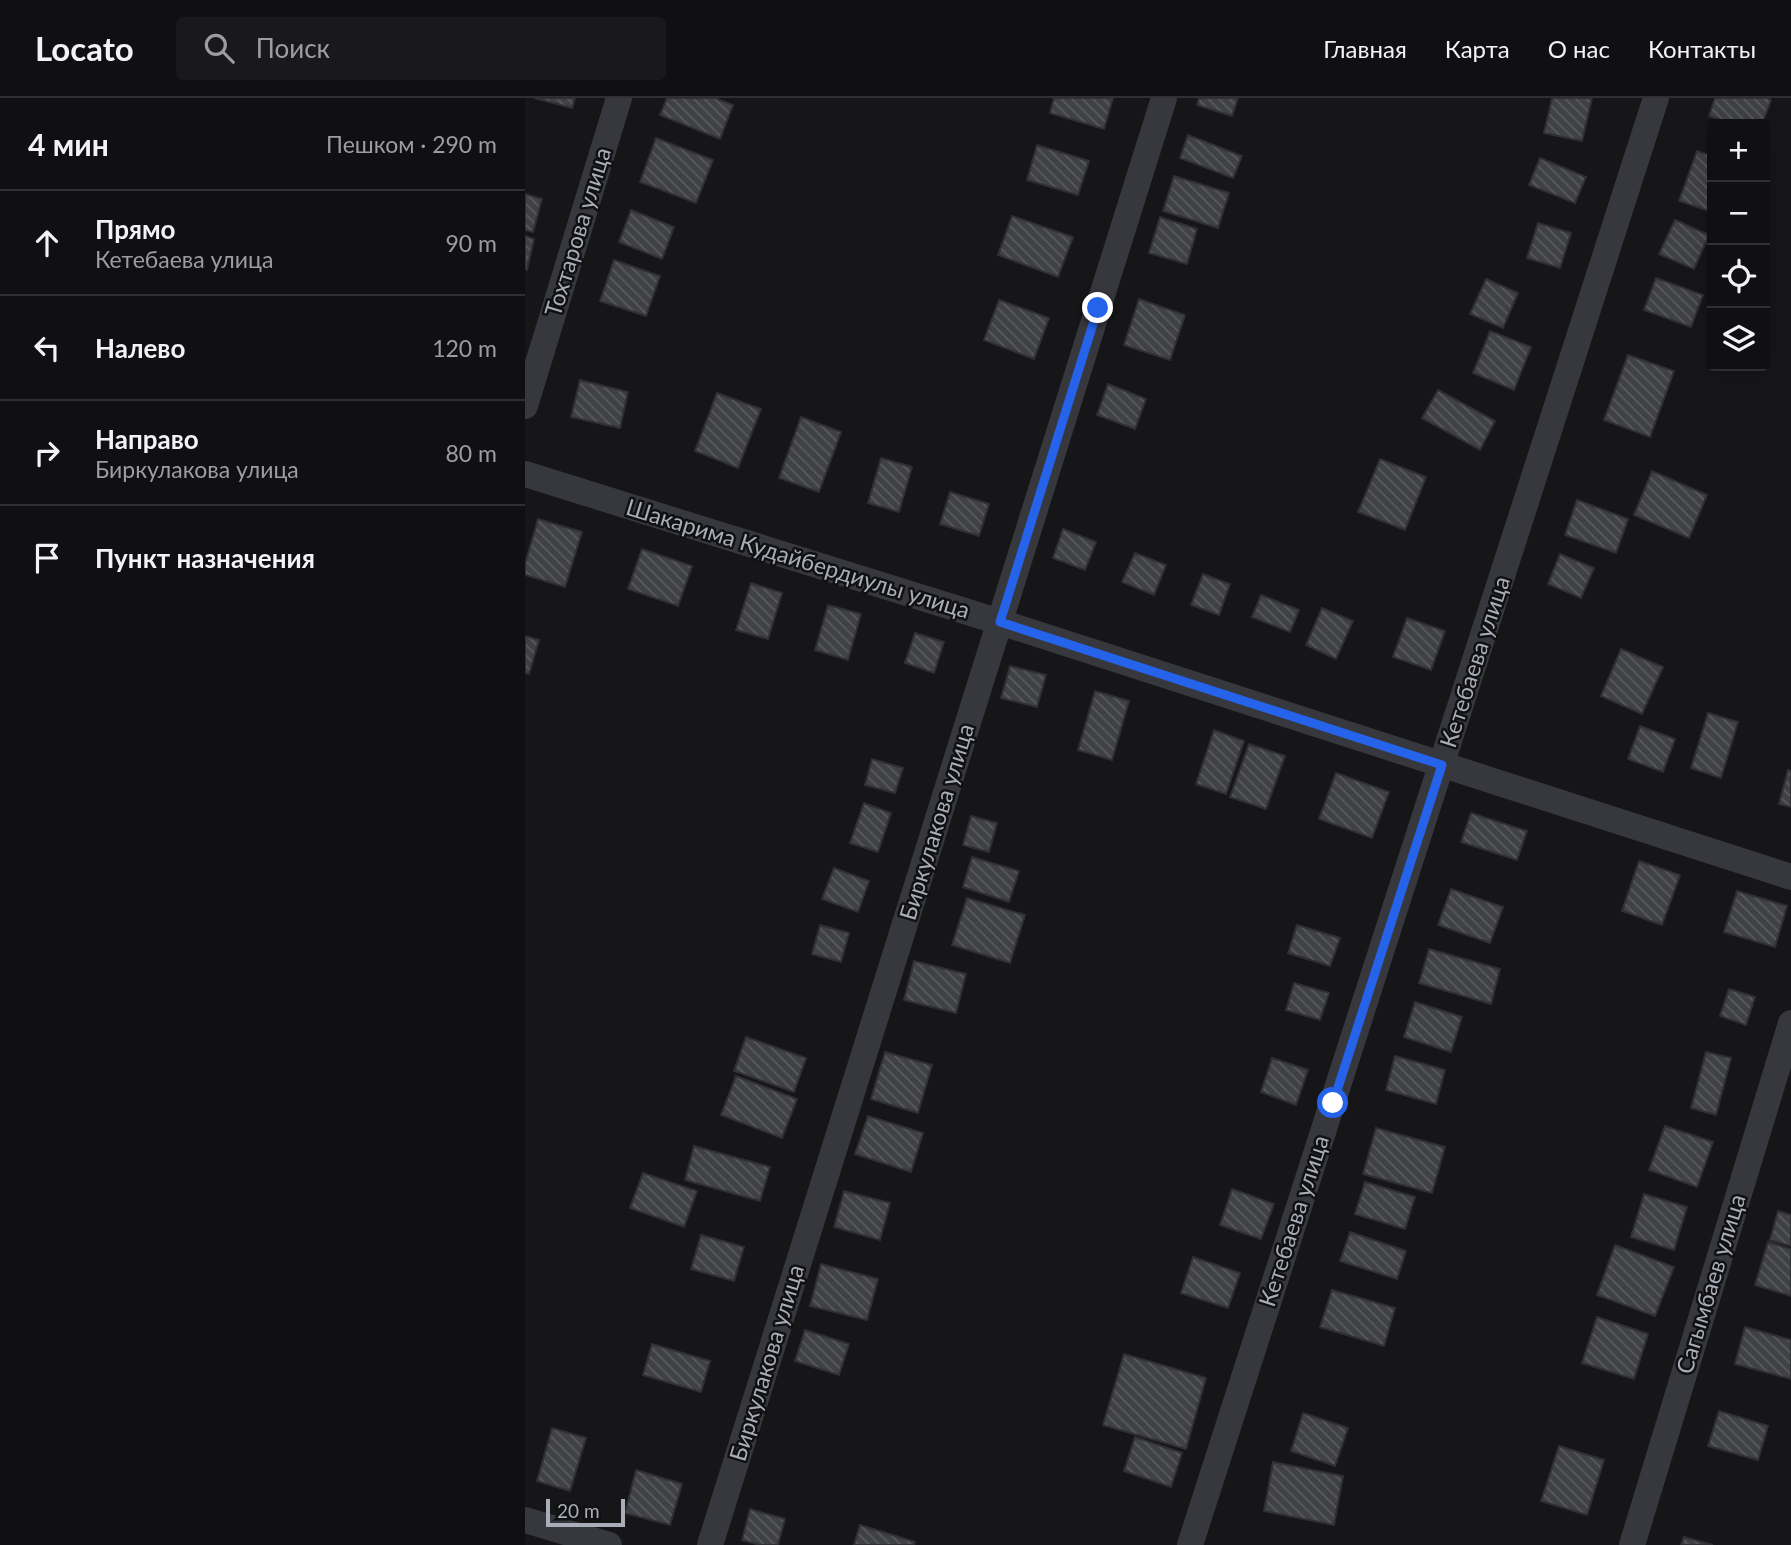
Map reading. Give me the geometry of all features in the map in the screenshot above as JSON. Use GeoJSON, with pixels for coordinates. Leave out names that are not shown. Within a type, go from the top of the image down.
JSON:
{"type":"FeatureCollection","features":[{"type":"Feature","properties":{"kind":"street","name":"Тохтарова улица"},"geometry":{"type":"LineString","coordinates":[[525,406],[619,98]]}},
{"type":"Feature","properties":{"kind":"street","name":"Биркулакова улица"},"geometry":{"type":"LineString","coordinates":[[710,1545],[1164,98]]}},
{"type":"Feature","properties":{"kind":"street","name":"Кетебаева улица"},"geometry":{"type":"LineString","coordinates":[[1190,1545],[1656,98]]}},
{"type":"Feature","properties":{"kind":"street","name":"Шакарима Кудайбердиулы улица"},"geometry":{"type":"LineString","coordinates":[[525,474],[1000,622],[1791,877]]}},
{"type":"Feature","properties":{"kind":"street","name":"Сагымбаев улица"},"geometry":{"type":"LineString","coordinates":[[1632,1545],[1791,1023]]}},
{"type":"Feature","properties":{"kind":"street"},"geometry":{"type":"LineString","coordinates":[[525,1520],[609,1545]]}},
{"type":"Feature","properties":{"kind":"building"},"geometry":{"type":"Polygon","coordinates":[[[534,98],[575,98],[572,108],[534,98]]]}},
{"type":"Feature","properties":{"kind":"building"},"geometry":{"type":"Polygon","coordinates":[[[667,98],[715,98],[733,105],[720,139],[660,115],[667,98]]]}},
{"type":"Feature","properties":{"kind":"building"},"geometry":{"type":"Polygon","coordinates":[[[1054,98],[1113,98],[1104,129],[1050,113],[1054,98]]]}},
{"type":"Feature","properties":{"kind":"building"},"geometry":{"type":"Polygon","coordinates":[[[1199,98],[1238,98],[1232,116],[1197,105],[1199,98]]]}},
{"type":"Feature","properties":{"kind":"building"},"geometry":{"type":"Polygon","coordinates":[[[1552,98],[1592,98],[1582,141],[1544,133],[1552,98]]]}},
{"type":"Feature","properties":{"kind":"building"},"geometry":{"type":"Polygon","coordinates":[[[1715,98],[1771,100],[1764,119],[1718,119],[1709,116],[1715,98]]]}},
{"type":"Feature","properties":{"kind":"building"},"geometry":{"type":"Polygon","coordinates":[[[1188,135],[1242,156],[1233,178],[1180,158],[1188,135]]]}},
{"type":"Feature","properties":{"kind":"building"},"geometry":{"type":"Polygon","coordinates":[[[656,138],[713,160],[696,203],[640,182],[656,138]]]}},
{"type":"Feature","properties":{"kind":"building"},"geometry":{"type":"Polygon","coordinates":[[[1037,145],[1089,161],[1078,195],[1027,180],[1037,145]]]}},
{"type":"Feature","properties":{"kind":"building"},"geometry":{"type":"Polygon","coordinates":[[[1697,151],[1707,154],[1707,210],[1679,201],[1697,151]]]}},
{"type":"Feature","properties":{"kind":"building"},"geometry":{"type":"Polygon","coordinates":[[[1540,158],[1586,177],[1575,203],[1529,185],[1540,158]]]}},
{"type":"Feature","properties":{"kind":"building"},"geometry":{"type":"Polygon","coordinates":[[[1174,176],[1229,193],[1218,228],[1163,211],[1174,176]]]}},
{"type":"Feature","properties":{"kind":"building"},"geometry":{"type":"Polygon","coordinates":[[[525,194],[542,199],[533,232],[525,230],[525,194]]]}},
{"type":"Feature","properties":{"kind":"building"},"geometry":{"type":"Polygon","coordinates":[[[631,210],[674,227],[662,259],[619,242],[631,210]]]}},
{"type":"Feature","properties":{"kind":"building"},"geometry":{"type":"Polygon","coordinates":[[[1012,216],[1073,237],[1058,277],[998,255],[1012,216]]]}},
{"type":"Feature","properties":{"kind":"building"},"geometry":{"type":"Polygon","coordinates":[[[1160,217],[1197,229],[1187,264],[1149,253],[1160,217]]]}},
{"type":"Feature","properties":{"kind":"building"},"geometry":{"type":"Polygon","coordinates":[[[1675,220],[1707,234],[1694,269],[1659,254],[1675,220]]]}},
{"type":"Feature","properties":{"kind":"building"},"geometry":{"type":"Polygon","coordinates":[[[1538,223],[1571,233],[1560,268],[1527,258],[1538,223]]]}},
{"type":"Feature","properties":{"kind":"building"},"geometry":{"type":"Polygon","coordinates":[[[525,236],[534,239],[527,270],[525,269],[525,236]]]}},
{"type":"Feature","properties":{"kind":"building"},"geometry":{"type":"Polygon","coordinates":[[[614,260],[660,276],[646,316],[600,301],[614,260]]]}},
{"type":"Feature","properties":{"kind":"building"},"geometry":{"type":"Polygon","coordinates":[[[1656,278],[1703,295],[1691,327],[1644,310],[1656,278]]]}},
{"type":"Feature","properties":{"kind":"building"},"geometry":{"type":"Polygon","coordinates":[[[1486,279],[1518,293],[1503,328],[1470,314],[1486,279]]]}},
{"type":"Feature","properties":{"kind":"building"},"geometry":{"type":"Polygon","coordinates":[[[1139,299],[1185,315],[1170,360],[1124,345],[1139,299]]]}},
{"type":"Feature","properties":{"kind":"building"},"geometry":{"type":"Polygon","coordinates":[[[999,300],[1049,318],[1034,359],[984,340],[999,300]]]}},
{"type":"Feature","properties":{"kind":"building"},"geometry":{"type":"Polygon","coordinates":[[[1490,331],[1531,347],[1514,390],[1473,373],[1490,331]]]}},
{"type":"Feature","properties":{"kind":"building"},"geometry":{"type":"Polygon","coordinates":[[[1628,355],[1674,371],[1650,437],[1604,420],[1628,355]]]}},
{"type":"Feature","properties":{"kind":"building"},"geometry":{"type":"Polygon","coordinates":[[[580,380],[628,392],[620,428],[571,417],[580,380]]]}},
{"type":"Feature","properties":{"kind":"building"},"geometry":{"type":"Polygon","coordinates":[[[1108,384],[1146,399],[1135,429],[1097,415],[1108,384]]]}},
{"type":"Feature","properties":{"kind":"building"},"geometry":{"type":"Polygon","coordinates":[[[1438,390],[1495,421],[1480,450],[1422,418],[1438,390]]]}},
{"type":"Feature","properties":{"kind":"building"},"geometry":{"type":"Polygon","coordinates":[[[717,393],[761,409],[738,468],[695,451],[717,393]]]}},
{"type":"Feature","properties":{"kind":"building"},"geometry":{"type":"Polygon","coordinates":[[[801,417],[841,432],[819,492],[779,478],[801,417]]]}},
{"type":"Feature","properties":{"kind":"building"},"geometry":{"type":"Polygon","coordinates":[[[881,458],[912,467],[899,512],[868,503],[881,458]]]}},
{"type":"Feature","properties":{"kind":"building"},"geometry":{"type":"Polygon","coordinates":[[[1380,459],[1426,477],[1405,530],[1358,512],[1380,459]]]}},
{"type":"Feature","properties":{"kind":"building"},"geometry":{"type":"Polygon","coordinates":[[[1652,471],[1707,495],[1689,538],[1634,515],[1652,471]]]}},
{"type":"Feature","properties":{"kind":"building"},"geometry":{"type":"Polygon","coordinates":[[[950,492],[989,504],[979,536],[940,524],[950,492]]]}},
{"type":"Feature","properties":{"kind":"building"},"geometry":{"type":"Polygon","coordinates":[[[1577,500],[1628,519],[1616,553],[1565,535],[1577,500]]]}},
{"type":"Feature","properties":{"kind":"building"},"geometry":{"type":"Polygon","coordinates":[[[538,519],[582,532],[565,587],[525,575],[525,564],[538,519]]]}},
{"type":"Feature","properties":{"kind":"building"},"geometry":{"type":"Polygon","coordinates":[[[1063,529],[1096,542],[1085,570],[1053,558],[1063,529]]]}},
{"type":"Feature","properties":{"kind":"building"},"geometry":{"type":"Polygon","coordinates":[[[642,549],[692,566],[678,606],[628,589],[642,549]]]}},
{"type":"Feature","properties":{"kind":"building"},"geometry":{"type":"Polygon","coordinates":[[[1135,553],[1166,565],[1154,595],[1122,582],[1135,553]]]}},
{"type":"Feature","properties":{"kind":"building"},"geometry":{"type":"Polygon","coordinates":[[[1560,554],[1594,568],[1581,598],[1548,584],[1560,554]]]}},
{"type":"Feature","properties":{"kind":"building"},"geometry":{"type":"Polygon","coordinates":[[[1203,574],[1230,584],[1219,615],[1191,605],[1203,574]]]}},
{"type":"Feature","properties":{"kind":"building"},"geometry":{"type":"Polygon","coordinates":[[[751,583],[782,593],[768,639],[736,630],[751,583]]]}},
{"type":"Feature","properties":{"kind":"building"},"geometry":{"type":"Polygon","coordinates":[[[1261,595],[1299,610],[1290,632],[1252,617],[1261,595]]]}},
{"type":"Feature","properties":{"kind":"building"},"geometry":{"type":"Polygon","coordinates":[[[828,605],[861,614],[848,660],[815,650],[828,605]]]}},
{"type":"Feature","properties":{"kind":"building"},"geometry":{"type":"Polygon","coordinates":[[[1322,608],[1353,621],[1336,659],[1306,645],[1322,608]]]}},
{"type":"Feature","properties":{"kind":"building"},"geometry":{"type":"Polygon","coordinates":[[[1407,618],[1445,631],[1431,670],[1393,657],[1407,618]]]}},
{"type":"Feature","properties":{"kind":"building"},"geometry":{"type":"Polygon","coordinates":[[[915,633],[944,642],[934,673],[905,663],[915,633]]]}},
{"type":"Feature","properties":{"kind":"building"},"geometry":{"type":"Polygon","coordinates":[[[525,636],[539,640],[529,674],[525,673],[525,636]]]}},
{"type":"Feature","properties":{"kind":"building"},"geometry":{"type":"Polygon","coordinates":[[[1621,649],[1663,667],[1642,714],[1601,696],[1621,649]]]}},
{"type":"Feature","properties":{"kind":"building"},"geometry":{"type":"Polygon","coordinates":[[[1010,666],[1046,675],[1037,707],[1001,698],[1010,666]]]}},
{"type":"Feature","properties":{"kind":"building"},"geometry":{"type":"Polygon","coordinates":[[[1095,691],[1129,701],[1112,760],[1078,750],[1095,691]]]}},
{"type":"Feature","properties":{"kind":"building"},"geometry":{"type":"Polygon","coordinates":[[[1708,713],[1738,722],[1721,778],[1691,768],[1708,713]]]}},
{"type":"Feature","properties":{"kind":"building"},"geometry":{"type":"Polygon","coordinates":[[[1640,726],[1675,739],[1663,772],[1628,759],[1640,726]]]}},
{"type":"Feature","properties":{"kind":"building"},"geometry":{"type":"Polygon","coordinates":[[[1214,730],[1244,741],[1226,794],[1196,784],[1214,730]]]}},
{"type":"Feature","properties":{"kind":"building"},"geometry":{"type":"Polygon","coordinates":[[[1249,744],[1285,756],[1266,809],[1230,797],[1249,744]]]}},
{"type":"Feature","properties":{"kind":"building"},"geometry":{"type":"Polygon","coordinates":[[[872,759],[903,768],[895,793],[865,785],[872,759]]]}},
{"type":"Feature","properties":{"kind":"building"},"geometry":{"type":"Polygon","coordinates":[[[1788,770],[1791,771],[1791,807],[1779,804],[1788,770]]]}},
{"type":"Feature","properties":{"kind":"building"},"geometry":{"type":"Polygon","coordinates":[[[1336,773],[1389,792],[1372,838],[1319,819],[1336,773]]]}},
{"type":"Feature","properties":{"kind":"building"},"geometry":{"type":"Polygon","coordinates":[[[864,803],[891,813],[878,852],[850,843],[864,803]]]}},
{"type":"Feature","properties":{"kind":"building"},"geometry":{"type":"Polygon","coordinates":[[[1471,813],[1527,831],[1517,860],[1461,842],[1471,813]]]}},
{"type":"Feature","properties":{"kind":"building"},"geometry":{"type":"Polygon","coordinates":[[[971,816],[997,823],[989,852],[963,845],[971,816]]]}},
{"type":"Feature","properties":{"kind":"building"},"geometry":{"type":"Polygon","coordinates":[[[972,857],[1019,871],[1009,902],[963,887],[972,857]]]}},
{"type":"Feature","properties":{"kind":"building"},"geometry":{"type":"Polygon","coordinates":[[[1639,861],[1680,875],[1662,925],[1622,911],[1639,861]]]}},
{"type":"Feature","properties":{"kind":"building"},"geometry":{"type":"Polygon","coordinates":[[[834,868],[869,881],[858,912],[822,899],[834,868]]]}},
{"type":"Feature","properties":{"kind":"building"},"geometry":{"type":"Polygon","coordinates":[[[1451,889],[1503,907],[1490,943],[1438,925],[1451,889]]]}},
{"type":"Feature","properties":{"kind":"building"},"geometry":{"type":"Polygon","coordinates":[[[1737,891],[1787,906],[1775,947],[1724,932],[1737,891]]]}},
{"type":"Feature","properties":{"kind":"building"},"geometry":{"type":"Polygon","coordinates":[[[967,898],[1025,915],[1010,963],[952,945],[967,898]]]}},
{"type":"Feature","properties":{"kind":"building"},"geometry":{"type":"Polygon","coordinates":[[[820,925],[849,933],[841,962],[812,954],[820,925]]]}},
{"type":"Feature","properties":{"kind":"building"},"geometry":{"type":"Polygon","coordinates":[[[1297,925],[1340,938],[1330,966],[1288,953],[1297,925]]]}},
{"type":"Feature","properties":{"kind":"building"},"geometry":{"type":"Polygon","coordinates":[[[1429,949],[1500,969],[1491,1004],[1419,983],[1429,949]]]}},
{"type":"Feature","properties":{"kind":"building"},"geometry":{"type":"Polygon","coordinates":[[[914,961],[966,974],[956,1013],[904,1000],[914,961]]]}},
{"type":"Feature","properties":{"kind":"building"},"geometry":{"type":"Polygon","coordinates":[[[1294,983],[1329,993],[1320,1020],[1286,1010],[1294,983]]]}},
{"type":"Feature","properties":{"kind":"building"},"geometry":{"type":"Polygon","coordinates":[[[1729,989],[1755,997],[1746,1025],[1720,1016],[1729,989]]]}},
{"type":"Feature","properties":{"kind":"building"},"geometry":{"type":"Polygon","coordinates":[[[1415,1002],[1462,1017],[1451,1052],[1404,1037],[1415,1002]]]}},
{"type":"Feature","properties":{"kind":"building"},"geometry":{"type":"Polygon","coordinates":[[[746,1037],[806,1058],[794,1092],[734,1071],[746,1037]]]}},
{"type":"Feature","properties":{"kind":"building"},"geometry":{"type":"Polygon","coordinates":[[[885,1052],[932,1065],[918,1113],[871,1099],[885,1052]]]}},
{"type":"Feature","properties":{"kind":"building"},"geometry":{"type":"Polygon","coordinates":[[[1706,1052],[1731,1058],[1716,1115],[1691,1108],[1706,1052]]]}},
{"type":"Feature","properties":{"kind":"building"},"geometry":{"type":"Polygon","coordinates":[[[1395,1056],[1445,1070],[1436,1104],[1386,1090],[1395,1056]]]}},
{"type":"Feature","properties":{"kind":"building"},"geometry":{"type":"Polygon","coordinates":[[[1272,1058],[1308,1070],[1296,1105],[1261,1092],[1272,1058]]]}},
{"type":"Feature","properties":{"kind":"building"},"geometry":{"type":"Polygon","coordinates":[[[736,1076],[797,1099],[782,1138],[721,1115],[736,1076]]]}},
{"type":"Feature","properties":{"kind":"building"},"geometry":{"type":"Polygon","coordinates":[[[868,1116],[923,1133],[911,1172],[855,1154],[868,1116]]]}},
{"type":"Feature","properties":{"kind":"building"},"geometry":{"type":"Polygon","coordinates":[[[1665,1126],[1713,1142],[1697,1187],[1649,1170],[1665,1126]]]}},
{"type":"Feature","properties":{"kind":"building"},"geometry":{"type":"Polygon","coordinates":[[[1376,1128],[1445,1147],[1432,1193],[1363,1174],[1376,1128]]]}},
{"type":"Feature","properties":{"kind":"building"},"geometry":{"type":"Polygon","coordinates":[[[694,1146],[770,1167],[760,1201],[685,1180],[694,1146]]]}},
{"type":"Feature","properties":{"kind":"building"},"geometry":{"type":"Polygon","coordinates":[[[643,1173],[697,1191],[684,1227],[630,1208],[643,1173]]]}},
{"type":"Feature","properties":{"kind":"building"},"geometry":{"type":"Polygon","coordinates":[[[1365,1182],[1415,1197],[1405,1229],[1355,1214],[1365,1182]]]}},
{"type":"Feature","properties":{"kind":"building"},"geometry":{"type":"Polygon","coordinates":[[[1232,1189],[1274,1204],[1261,1239],[1220,1225],[1232,1189]]]}},
{"type":"Feature","properties":{"kind":"building"},"geometry":{"type":"Polygon","coordinates":[[[844,1191],[890,1203],[880,1240],[834,1227],[844,1191]]]}},
{"type":"Feature","properties":{"kind":"building"},"geometry":{"type":"Polygon","coordinates":[[[1644,1194],[1687,1207],[1674,1250],[1631,1237],[1644,1194]]]}},
{"type":"Feature","properties":{"kind":"building"},"geometry":{"type":"Polygon","coordinates":[[[1778,1211],[1791,1215],[1791,1246],[1770,1240],[1778,1211]]]}},
{"type":"Feature","properties":{"kind":"building"},"geometry":{"type":"Polygon","coordinates":[[[1350,1232],[1406,1251],[1397,1279],[1340,1261],[1350,1232]]]}},
{"type":"Feature","properties":{"kind":"building"},"geometry":{"type":"Polygon","coordinates":[[[701,1235],[744,1247],[734,1281],[691,1269],[701,1235]]]}},
{"type":"Feature","properties":{"kind":"building"},"geometry":{"type":"Polygon","coordinates":[[[1768,1242],[1791,1249],[1791,1296],[1755,1285],[1768,1242]]]}},
{"type":"Feature","properties":{"kind":"building"},"geometry":{"type":"Polygon","coordinates":[[[1615,1245],[1674,1267],[1655,1316],[1597,1295],[1615,1245]]]}},
{"type":"Feature","properties":{"kind":"building"},"geometry":{"type":"Polygon","coordinates":[[[1193,1257],[1240,1273],[1228,1308],[1181,1293],[1193,1257]]]}},
{"type":"Feature","properties":{"kind":"building"},"geometry":{"type":"Polygon","coordinates":[[[821,1264],[878,1279],[867,1320],[810,1306],[821,1264]]]}},
{"type":"Feature","properties":{"kind":"building"},"geometry":{"type":"Polygon","coordinates":[[[1332,1290],[1395,1308],[1384,1346],[1320,1327],[1332,1290]]]}},
{"type":"Feature","properties":{"kind":"building"},"geometry":{"type":"Polygon","coordinates":[[[1597,1317],[1648,1334],[1634,1379],[1582,1363],[1597,1317]]]}},
{"type":"Feature","properties":{"kind":"building"},"geometry":{"type":"Polygon","coordinates":[[[1745,1327],[1791,1340],[1791,1379],[1735,1364],[1745,1327]]]}},
{"type":"Feature","properties":{"kind":"building"},"geometry":{"type":"Polygon","coordinates":[[[805,1330],[849,1344],[839,1375],[795,1361],[805,1330]]]}},
{"type":"Feature","properties":{"kind":"building"},"geometry":{"type":"Polygon","coordinates":[[[652,1344],[710,1361],[701,1392],[643,1375],[652,1344]]]}},
{"type":"Feature","properties":{"kind":"building"},"geometry":{"type":"Polygon","coordinates":[[[1124,1354],[1206,1378],[1186,1449],[1103,1425],[1124,1354]]]}},
{"type":"Feature","properties":{"kind":"building"},"geometry":{"type":"Polygon","coordinates":[[[1719,1411],[1768,1426],[1758,1460],[1708,1446],[1719,1411]]]}},
{"type":"Feature","properties":{"kind":"building"},"geometry":{"type":"Polygon","coordinates":[[[1303,1413],[1348,1428],[1335,1466],[1291,1451],[1303,1413]]]}},
{"type":"Feature","properties":{"kind":"building"},"geometry":{"type":"Polygon","coordinates":[[[552,1428],[586,1438],[570,1491],[537,1481],[552,1428]]]}},
{"type":"Feature","properties":{"kind":"building"},"geometry":{"type":"Polygon","coordinates":[[[1135,1437],[1182,1453],[1171,1487],[1124,1471],[1135,1437]]]}},
{"type":"Feature","properties":{"kind":"building"},"geometry":{"type":"Polygon","coordinates":[[[1559,1446],[1604,1460],[1587,1515],[1541,1501],[1559,1446]]]}},
{"type":"Feature","properties":{"kind":"building"},"geometry":{"type":"Polygon","coordinates":[[[1273,1462],[1343,1476],[1334,1525],[1264,1511],[1273,1462]]]}},
{"type":"Feature","properties":{"kind":"building"},"geometry":{"type":"Polygon","coordinates":[[[636,1470],[682,1484],[670,1525],[625,1513],[636,1470]]]}},
{"type":"Feature","properties":{"kind":"building"},"geometry":{"type":"Polygon","coordinates":[[[750,1509],[785,1519],[778,1545],[760,1545],[742,1540],[750,1509]]]}},
{"type":"Feature","properties":{"kind":"building"},"geometry":{"type":"Polygon","coordinates":[[[860,1525],[915,1542],[914,1545],[854,1545],[860,1525]]]}},
{"type":"Feature","properties":{"kind":"building"},"geometry":{"type":"Polygon","coordinates":[[[1684,1537],[1713,1545],[1681,1545],[1684,1537]]]}},
{"type":"Feature","properties":{"kind":"route"},"geometry":{"type":"LineString","coordinates":[[1098,308],[1000,622],[1442,765],[1333,1103]]}}]}
